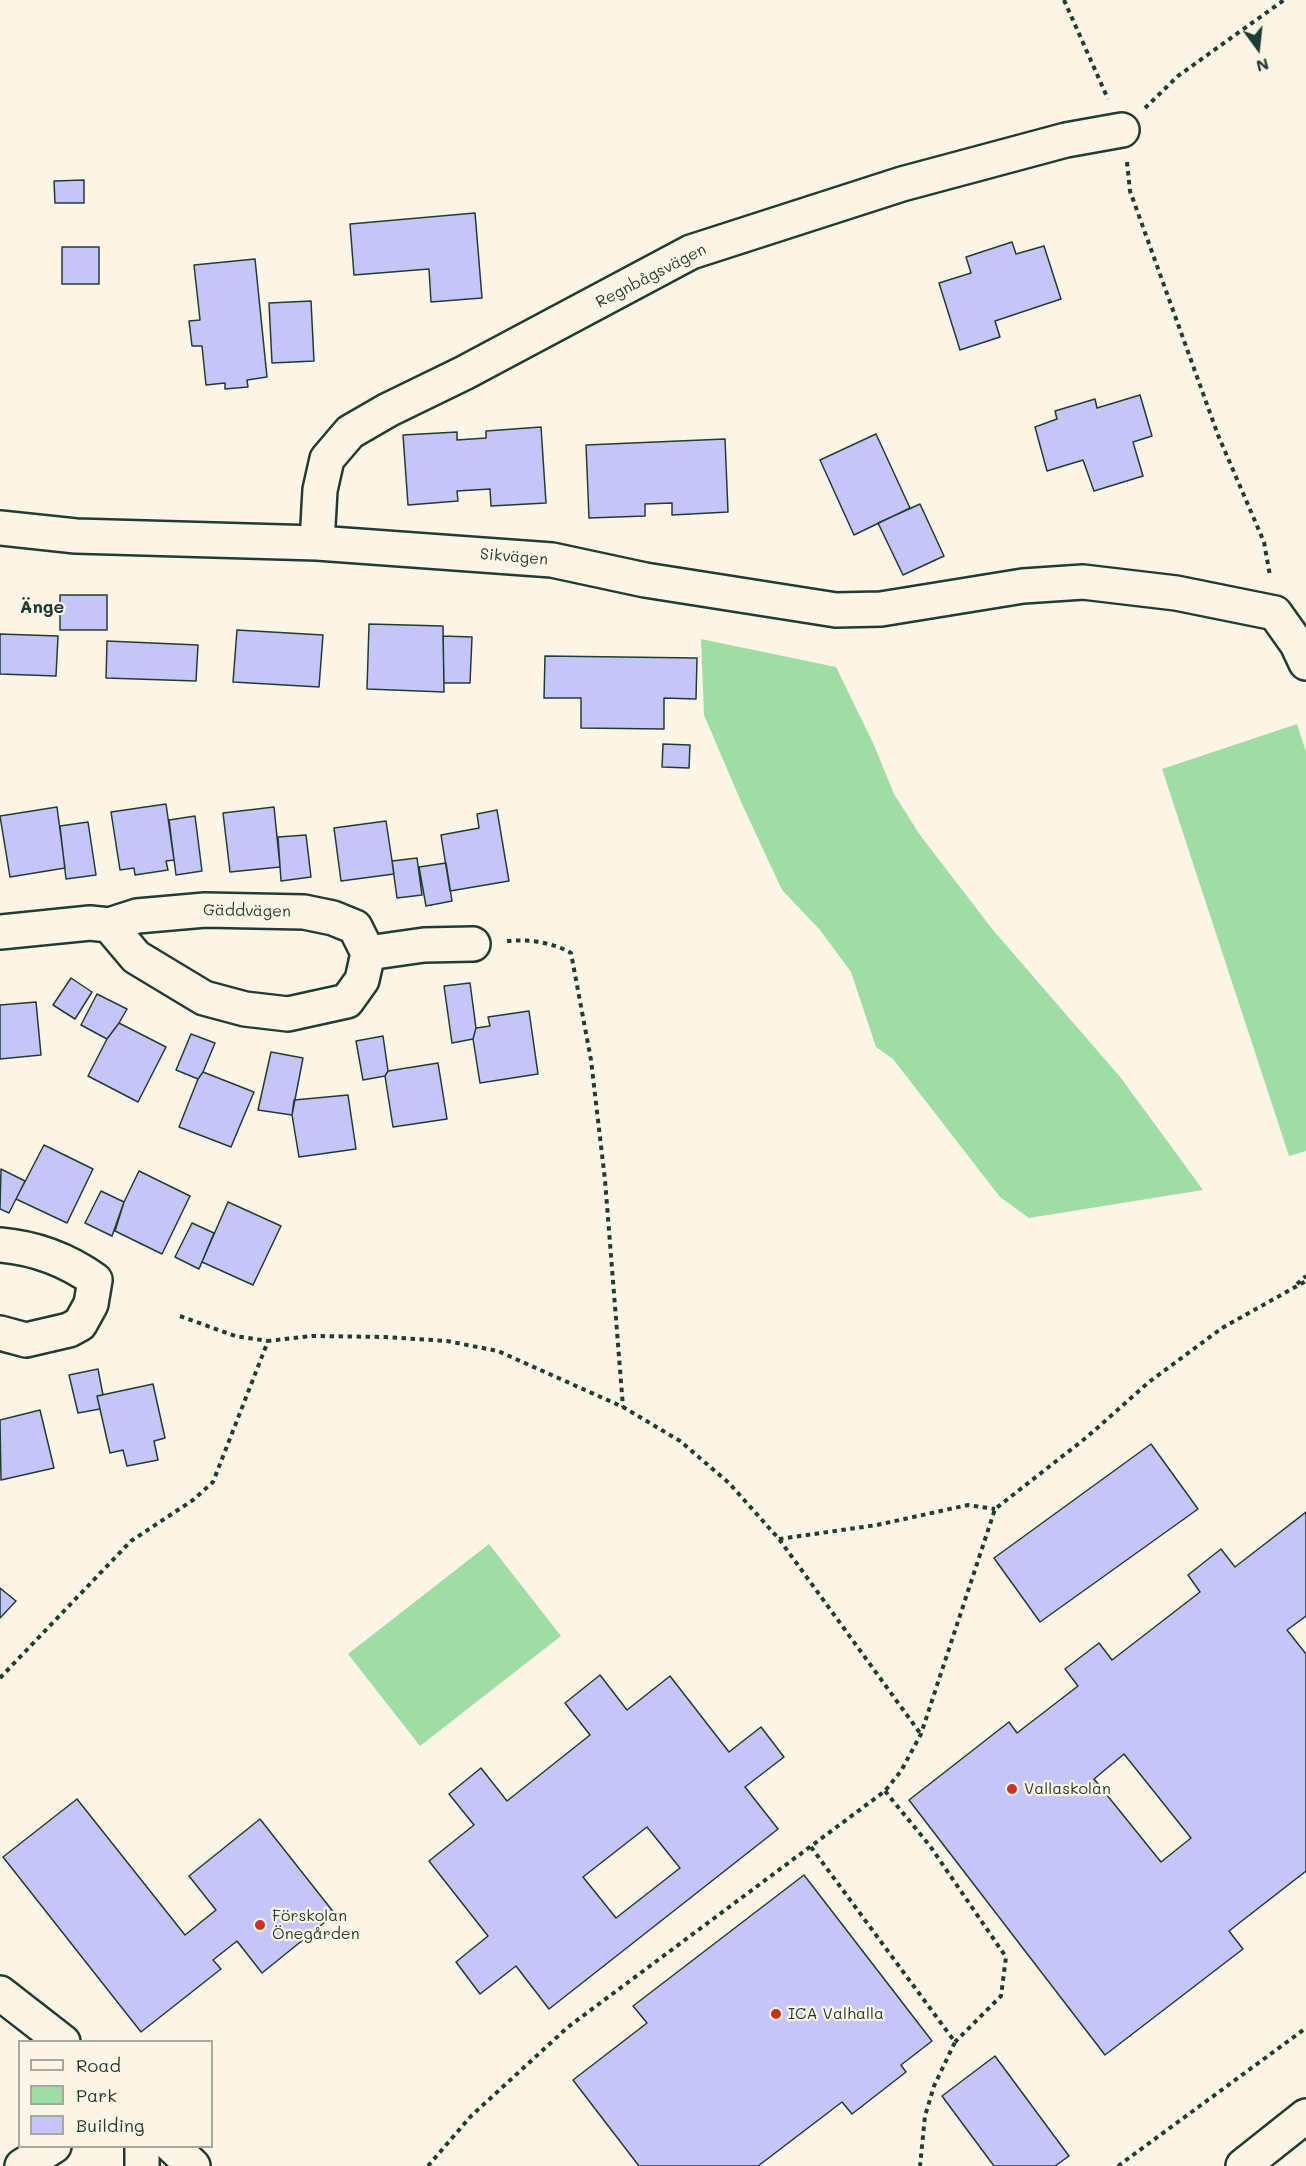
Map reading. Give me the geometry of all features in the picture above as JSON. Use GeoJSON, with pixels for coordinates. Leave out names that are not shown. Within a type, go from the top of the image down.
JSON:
{"type":"FeatureCollection","features":[{"type":"Feature","properties":{"kind":"street","name":"Regnbågsvägen"},"geometry":{"type":"LineString","coordinates":[[316,543],[320,490],[327,459],[350,432],[388,410],[464,374],[691,252],[902,184],[1066,140],[1122,130]]}},
{"type":"Feature","properties":{"kind":"street","name":"Sikvägen"},"geometry":{"type":"LineString","coordinates":[[0,528],[76,536],[316,543],[552,560],[645,580],[836,610],[881,609],[1023,586],[1083,582],[1176,593],[1275,613]]}},
{"type":"Feature","properties":{"kind":"street"},"geometry":{"type":"LineString","coordinates":[[1275,613],[1297,644],[1306,663]]}},
{"type":"Feature","properties":{"kind":"street","name":"Gäddvägen"},"geometry":{"type":"LineString","coordinates":[[0,932],[90,923],[109,925],[137,916],[205,910],[304,912],[333,918],[355,927],[368,952]]}},
{"type":"Feature","properties":{"kind":"street"},"geometry":{"type":"LineString","coordinates":[[109,925],[136,957],[204,999],[245,1009],[288,1014],[347,1001],[362,981],[368,952],[424,945],[473,944]]}},
{"type":"Feature","properties":{"kind":"street"},"geometry":{"type":"LineString","coordinates":[[0,1245],[20,1247],[51,1256],[78,1268],[95,1280],[90,1304],[80,1324],[69,1330],[26,1340],[0,1333]]}},
{"type":"Feature","properties":{"kind":"street"},"geometry":{"type":"LineString","coordinates":[[0,1993],[60,2040]]}},
{"type":"Feature","properties":{"kind":"street"},"geometry":{"type":"LineString","coordinates":[[1243,2166],[1306,2116]]}},
{"type":"Feature","properties":{"kind":"street"},"geometry":{"type":"LineString","coordinates":[[22,2166],[51,2148]]}},
{"type":"Feature","properties":{"kind":"street"},"geometry":{"type":"LineString","coordinates":[[142,2148],[142,2166]]}},
{"type":"Feature","properties":{"kind":"street"},"geometry":{"type":"LineString","coordinates":[[174,2148],[193,2166]]}},
{"type":"Feature","properties":{"kind":"path"},"geometry":{"type":"LineString","coordinates":[[1064,0],[1122,130],[1130,191],[1218,435],[1264,542],[1275,613]]}},
{"type":"Feature","properties":{"kind":"path"},"geometry":{"type":"LineString","coordinates":[[1122,130],[1178,76],[1284,0]]}},
{"type":"Feature","properties":{"kind":"path"},"geometry":{"type":"LineString","coordinates":[[473,944],[520,940],[559,946],[571,952],[591,1060],[605,1180],[623,1407]]}},
{"type":"Feature","properties":{"kind":"path"},"geometry":{"type":"LineString","coordinates":[[1292,1288],[1306,1276]]}},
{"type":"Feature","properties":{"kind":"path"},"geometry":{"type":"LineString","coordinates":[[428,2166],[471,2116],[568,2027],[885,1791],[901,1771],[921,1734],[995,1509],[1087,1437],[1149,1382],[1222,1328],[1306,1281]]}},
{"type":"Feature","properties":{"kind":"path"},"geometry":{"type":"LineString","coordinates":[[180,1316],[235,1336],[268,1341],[312,1336],[447,1341],[498,1352],[623,1407],[680,1441],[729,1483],[779,1539],[921,1734]]}},
{"type":"Feature","properties":{"kind":"path"},"geometry":{"type":"LineString","coordinates":[[0,1678],[131,1541],[194,1500],[213,1482],[268,1341]]}},
{"type":"Feature","properties":{"kind":"path"},"geometry":{"type":"LineString","coordinates":[[779,1539],[877,1525],[968,1505],[995,1509]]}},
{"type":"Feature","properties":{"kind":"path"},"geometry":{"type":"LineString","coordinates":[[885,1791],[930,1846],[1006,1957],[1001,1996],[955,2042],[934,2086],[925,2116],[920,2166]]}},
{"type":"Feature","properties":{"kind":"path"},"geometry":{"type":"LineString","coordinates":[[811,1847],[955,2042]]}},
{"type":"Feature","properties":{"kind":"path"},"geometry":{"type":"LineString","coordinates":[[1118,2166],[1306,2028]]}},
{"type":"Feature","properties":{"kind":"green space"},"geometry":{"type":"Polygon","coordinates":[[[701,639],[836,667],[874,745],[894,794],[920,835],[993,930],[1121,1078],[1203,1190],[1029,1218],[1000,1197],[893,1059],[876,1047],[851,972],[820,930],[782,890],[704,715],[701,639]]]}},
{"type":"Feature","properties":{"kind":"green space"},"geometry":{"type":"Polygon","coordinates":[[[1297,724],[1306,752],[1306,1151],[1289,1156],[1162,769],[1297,724]]]}},
{"type":"Feature","properties":{"kind":"green space"},"geometry":{"type":"Polygon","coordinates":[[[489,1544],[561,1636],[420,1746],[348,1654],[489,1544]]]}},
{"type":"Feature","properties":{"kind":"building"},"geometry":{"type":"Polygon","coordinates":[[[84,180],[84,203],[55,203],[54,181],[84,180]]]}},
{"type":"Feature","properties":{"kind":"building"},"geometry":{"type":"Polygon","coordinates":[[[475,213],[482,298],[431,302],[429,269],[354,275],[350,224],[475,213]]]}},
{"type":"Feature","properties":{"kind":"building"},"geometry":{"type":"Polygon","coordinates":[[[1012,242],[1016,254],[1044,246],[1061,299],[995,321],[1000,337],[960,350],[939,283],[971,273],[966,257],[1012,242]]]}},
{"type":"Feature","properties":{"kind":"building"},"geometry":{"type":"Polygon","coordinates":[[[62,247],[99,247],[99,284],[62,284],[62,247]]]}},
{"type":"Feature","properties":{"kind":"building"},"geometry":{"type":"Polygon","coordinates":[[[255,259],[267,377],[247,380],[248,387],[225,389],[225,383],[206,385],[202,346],[192,346],[189,321],[200,320],[194,265],[255,259]]]}},
{"type":"Feature","properties":{"kind":"building"},"geometry":{"type":"Polygon","coordinates":[[[311,301],[314,361],[272,363],[269,303],[311,301]]]}},
{"type":"Feature","properties":{"kind":"building"},"geometry":{"type":"Polygon","coordinates":[[[1140,395],[1152,436],[1133,442],[1143,476],[1094,491],[1083,460],[1047,471],[1035,427],[1057,419],[1055,411],[1095,399],[1097,408],[1140,395]]]}},
{"type":"Feature","properties":{"kind":"building"},"geometry":{"type":"Polygon","coordinates":[[[541,427],[546,503],[491,506],[490,489],[457,491],[458,501],[408,505],[403,435],[457,432],[457,440],[486,438],[486,431],[541,427]]]}},
{"type":"Feature","properties":{"kind":"building"},"geometry":{"type":"Polygon","coordinates":[[[876,434],[910,508],[854,535],[820,460],[876,434]]]}},
{"type":"Feature","properties":{"kind":"building"},"geometry":{"type":"Polygon","coordinates":[[[725,439],[728,512],[672,515],[672,503],[645,504],[645,516],[589,518],[586,445],[725,439]]]}},
{"type":"Feature","properties":{"kind":"building"},"geometry":{"type":"Polygon","coordinates":[[[920,504],[944,556],[903,575],[878,523],[920,504]]]}},
{"type":"Feature","properties":{"kind":"building"},"geometry":{"type":"Polygon","coordinates":[[[60,595],[107,595],[107,630],[60,630],[60,595]]]}},
{"type":"Feature","properties":{"kind":"building"},"geometry":{"type":"Polygon","coordinates":[[[369,624],[443,626],[444,692],[367,689],[369,624]]]}},
{"type":"Feature","properties":{"kind":"building"},"geometry":{"type":"Polygon","coordinates":[[[237,630],[323,635],[319,687],[233,682],[237,630]]]}},
{"type":"Feature","properties":{"kind":"building"},"geometry":{"type":"Polygon","coordinates":[[[0,634],[58,636],[56,676],[0,674],[0,634]]]}},
{"type":"Feature","properties":{"kind":"building"},"geometry":{"type":"Polygon","coordinates":[[[443,636],[472,637],[470,683],[444,683],[443,636]]]}},
{"type":"Feature","properties":{"kind":"building"},"geometry":{"type":"Polygon","coordinates":[[[107,641],[198,645],[196,681],[106,678],[107,641]]]}},
{"type":"Feature","properties":{"kind":"building"},"geometry":{"type":"Polygon","coordinates":[[[545,656],[697,658],[696,699],[664,698],[664,729],[581,728],[581,698],[544,698],[545,656]]]}},
{"type":"Feature","properties":{"kind":"building"},"geometry":{"type":"Polygon","coordinates":[[[663,744],[690,745],[689,768],[662,767],[663,744]]]}},
{"type":"Feature","properties":{"kind":"building"},"geometry":{"type":"Polygon","coordinates":[[[166,804],[174,860],[166,861],[168,870],[135,875],[134,868],[120,870],[111,812],[166,804]]]}},
{"type":"Feature","properties":{"kind":"building"},"geometry":{"type":"Polygon","coordinates":[[[57,807],[65,868],[10,877],[0,816],[57,807]]]}},
{"type":"Feature","properties":{"kind":"building"},"geometry":{"type":"Polygon","coordinates":[[[274,807],[280,867],[230,872],[223,813],[274,807]]]}},
{"type":"Feature","properties":{"kind":"building"},"geometry":{"type":"Polygon","coordinates":[[[497,810],[509,881],[450,891],[441,835],[479,828],[477,814],[497,810]]]}},
{"type":"Feature","properties":{"kind":"building"},"geometry":{"type":"Polygon","coordinates":[[[195,816],[202,871],[176,875],[169,820],[195,816]]]}},
{"type":"Feature","properties":{"kind":"building"},"geometry":{"type":"Polygon","coordinates":[[[386,821],[394,874],[341,881],[334,828],[386,821]]]}},
{"type":"Feature","properties":{"kind":"building"},"geometry":{"type":"Polygon","coordinates":[[[88,822],[96,875],[66,879],[60,826],[88,822]]]}},
{"type":"Feature","properties":{"kind":"building"},"geometry":{"type":"Polygon","coordinates":[[[306,835],[311,877],[281,881],[278,837],[306,835]]]}},
{"type":"Feature","properties":{"kind":"building"},"geometry":{"type":"Polygon","coordinates":[[[417,858],[422,895],[397,898],[392,861],[417,858]]]}},
{"type":"Feature","properties":{"kind":"building"},"geometry":{"type":"Polygon","coordinates":[[[446,863],[452,901],[426,906],[419,867],[446,863]]]}},
{"type":"Feature","properties":{"kind":"building"},"geometry":{"type":"Polygon","coordinates":[[[71,978],[92,992],[75,1019],[53,1005],[71,978]]]}},
{"type":"Feature","properties":{"kind":"building"},"geometry":{"type":"Polygon","coordinates":[[[470,983],[476,1028],[473,1039],[452,1043],[444,986],[470,983]]]}},
{"type":"Feature","properties":{"kind":"building"},"geometry":{"type":"Polygon","coordinates":[[[97,994],[127,1009],[107,1039],[81,1025],[97,994]]]}},
{"type":"Feature","properties":{"kind":"building"},"geometry":{"type":"Polygon","coordinates":[[[36,1002],[41,1055],[0,1059],[0,1005],[36,1002]]]}},
{"type":"Feature","properties":{"kind":"building"},"geometry":{"type":"Polygon","coordinates":[[[529,1011],[538,1074],[480,1083],[473,1039],[476,1028],[490,1026],[488,1017],[529,1011]]]}},
{"type":"Feature","properties":{"kind":"building"},"geometry":{"type":"Polygon","coordinates":[[[119,1023],[166,1047],[138,1102],[88,1076],[107,1039],[119,1023]]]}},
{"type":"Feature","properties":{"kind":"building"},"geometry":{"type":"Polygon","coordinates":[[[191,1034],[215,1043],[198,1079],[176,1070],[191,1034]]]}},
{"type":"Feature","properties":{"kind":"building"},"geometry":{"type":"Polygon","coordinates":[[[383,1036],[388,1071],[385,1076],[363,1080],[356,1041],[383,1036]]]}},
{"type":"Feature","properties":{"kind":"building"},"geometry":{"type":"Polygon","coordinates":[[[271,1052],[303,1058],[292,1115],[258,1110],[271,1052]]]}},
{"type":"Feature","properties":{"kind":"building"},"geometry":{"type":"Polygon","coordinates":[[[438,1063],[447,1119],[393,1127],[385,1076],[388,1071],[438,1063]]]}},
{"type":"Feature","properties":{"kind":"building"},"geometry":{"type":"Polygon","coordinates":[[[203,1072],[254,1092],[231,1147],[179,1127],[203,1072]]]}},
{"type":"Feature","properties":{"kind":"building"},"geometry":{"type":"Polygon","coordinates":[[[348,1095],[356,1149],[299,1157],[292,1115],[294,1100],[348,1095]]]}},
{"type":"Feature","properties":{"kind":"building"},"geometry":{"type":"Polygon","coordinates":[[[44,1145],[93,1169],[67,1223],[16,1199],[44,1145]]]}},
{"type":"Feature","properties":{"kind":"building"},"geometry":{"type":"Polygon","coordinates":[[[1,1169],[25,1181],[9,1213],[0,1209],[1,1169]]]}},
{"type":"Feature","properties":{"kind":"building"},"geometry":{"type":"Polygon","coordinates":[[[139,1171],[190,1196],[162,1254],[115,1231],[124,1202],[139,1171]]]}},
{"type":"Feature","properties":{"kind":"building"},"geometry":{"type":"Polygon","coordinates":[[[101,1191],[124,1202],[112,1236],[85,1223],[101,1191]]]}},
{"type":"Feature","properties":{"kind":"building"},"geometry":{"type":"Polygon","coordinates":[[[228,1202],[281,1226],[253,1285],[202,1262],[228,1202]]]}},
{"type":"Feature","properties":{"kind":"building"},"geometry":{"type":"Polygon","coordinates":[[[192,1223],[214,1233],[199,1269],[175,1257],[192,1223]]]}},
{"type":"Feature","properties":{"kind":"building"},"geometry":{"type":"Polygon","coordinates":[[[98,1369],[103,1395],[97,1396],[100,1409],[78,1413],[69,1375],[98,1369]]]}},
{"type":"Feature","properties":{"kind":"building"},"geometry":{"type":"Polygon","coordinates":[[[153,1384],[165,1438],[154,1441],[158,1460],[127,1466],[123,1450],[110,1453],[97,1396],[153,1384]]]}},
{"type":"Feature","properties":{"kind":"building"},"geometry":{"type":"Polygon","coordinates":[[[40,1410],[54,1468],[1,1480],[0,1420],[40,1410]]]}},
{"type":"Feature","properties":{"kind":"building"},"geometry":{"type":"Polygon","coordinates":[[[1151,1444],[1198,1509],[1040,1622],[994,1558],[1151,1444]]]}},
{"type":"Feature","properties":{"kind":"building","name":"Vallaskolan"},"geometry":{"type":"Polygon","coordinates":[[[1306,1512],[1306,1616],[1287,1630],[1306,1654],[1306,1871],[1229,1931],[1243,1949],[1105,2055],[909,1800],[1009,1722],[1017,1733],[1078,1686],[1065,1669],[1099,1643],[1112,1660],[1200,1592],[1188,1575],[1221,1549],[1235,1567],[1306,1512]],[[1124,1754],[1094,1779],[1161,1862],[1191,1838],[1124,1754]]]}},
{"type":"Feature","properties":{"kind":"building"},"geometry":{"type":"Polygon","coordinates":[[[0,1588],[16,1601],[0,1618],[0,1588]]]}},
{"type":"Feature","properties":{"kind":"building"},"geometry":{"type":"Polygon","coordinates":[[[600,1675],[627,1710],[670,1676],[729,1752],[761,1727],[784,1757],[745,1787],[778,1829],[549,2009],[516,1966],[480,1994],[456,1962],[488,1936],[429,1861],[474,1825],[449,1794],[481,1768],[507,1801],[590,1735],[565,1703],[600,1675]],[[647,1827],[583,1877],[616,1918],[680,1868],[647,1827]]]}},
{"type":"Feature","properties":{"kind":"building","name":"Förskolan Önegården"},"geometry":{"type":"Polygon","coordinates":[[[77,1799],[185,1935],[216,1910],[189,1876],[260,1819],[335,1914],[262,1973],[237,1941],[213,1960],[221,1969],[141,2032],[3,1857],[77,1799]]]}},
{"type":"Feature","properties":{"kind":"building","name":"ICA Valhalla"},"geometry":{"type":"Polygon","coordinates":[[[804,1875],[932,2041],[901,2065],[906,2072],[852,2114],[842,2102],[758,2166],[639,2166],[573,2080],[647,2023],[633,2006],[804,1875]]]}},
{"type":"Feature","properties":{"kind":"building"},"geometry":{"type":"Polygon","coordinates":[[[995,2056],[1069,2156],[1055,2166],[994,2166],[942,2096],[995,2056]]]}},
{"type":"Feature","properties":{"kind":"place","name":"Vallaskolan"},"geometry":{"type":"Point","coordinates":[1012,1789]}},
{"type":"Feature","properties":{"kind":"place","name":"Förskolan Önegården"},"geometry":{"type":"Point","coordinates":[260,1925]}},
{"type":"Feature","properties":{"kind":"place","name":"ICA Valhalla"},"geometry":{"type":"Point","coordinates":[776,2014]}},
{"type":"Feature","properties":{"kind":"district","name":"Änge"},"geometry":{"type":"Point","coordinates":[42,607]}}]}
